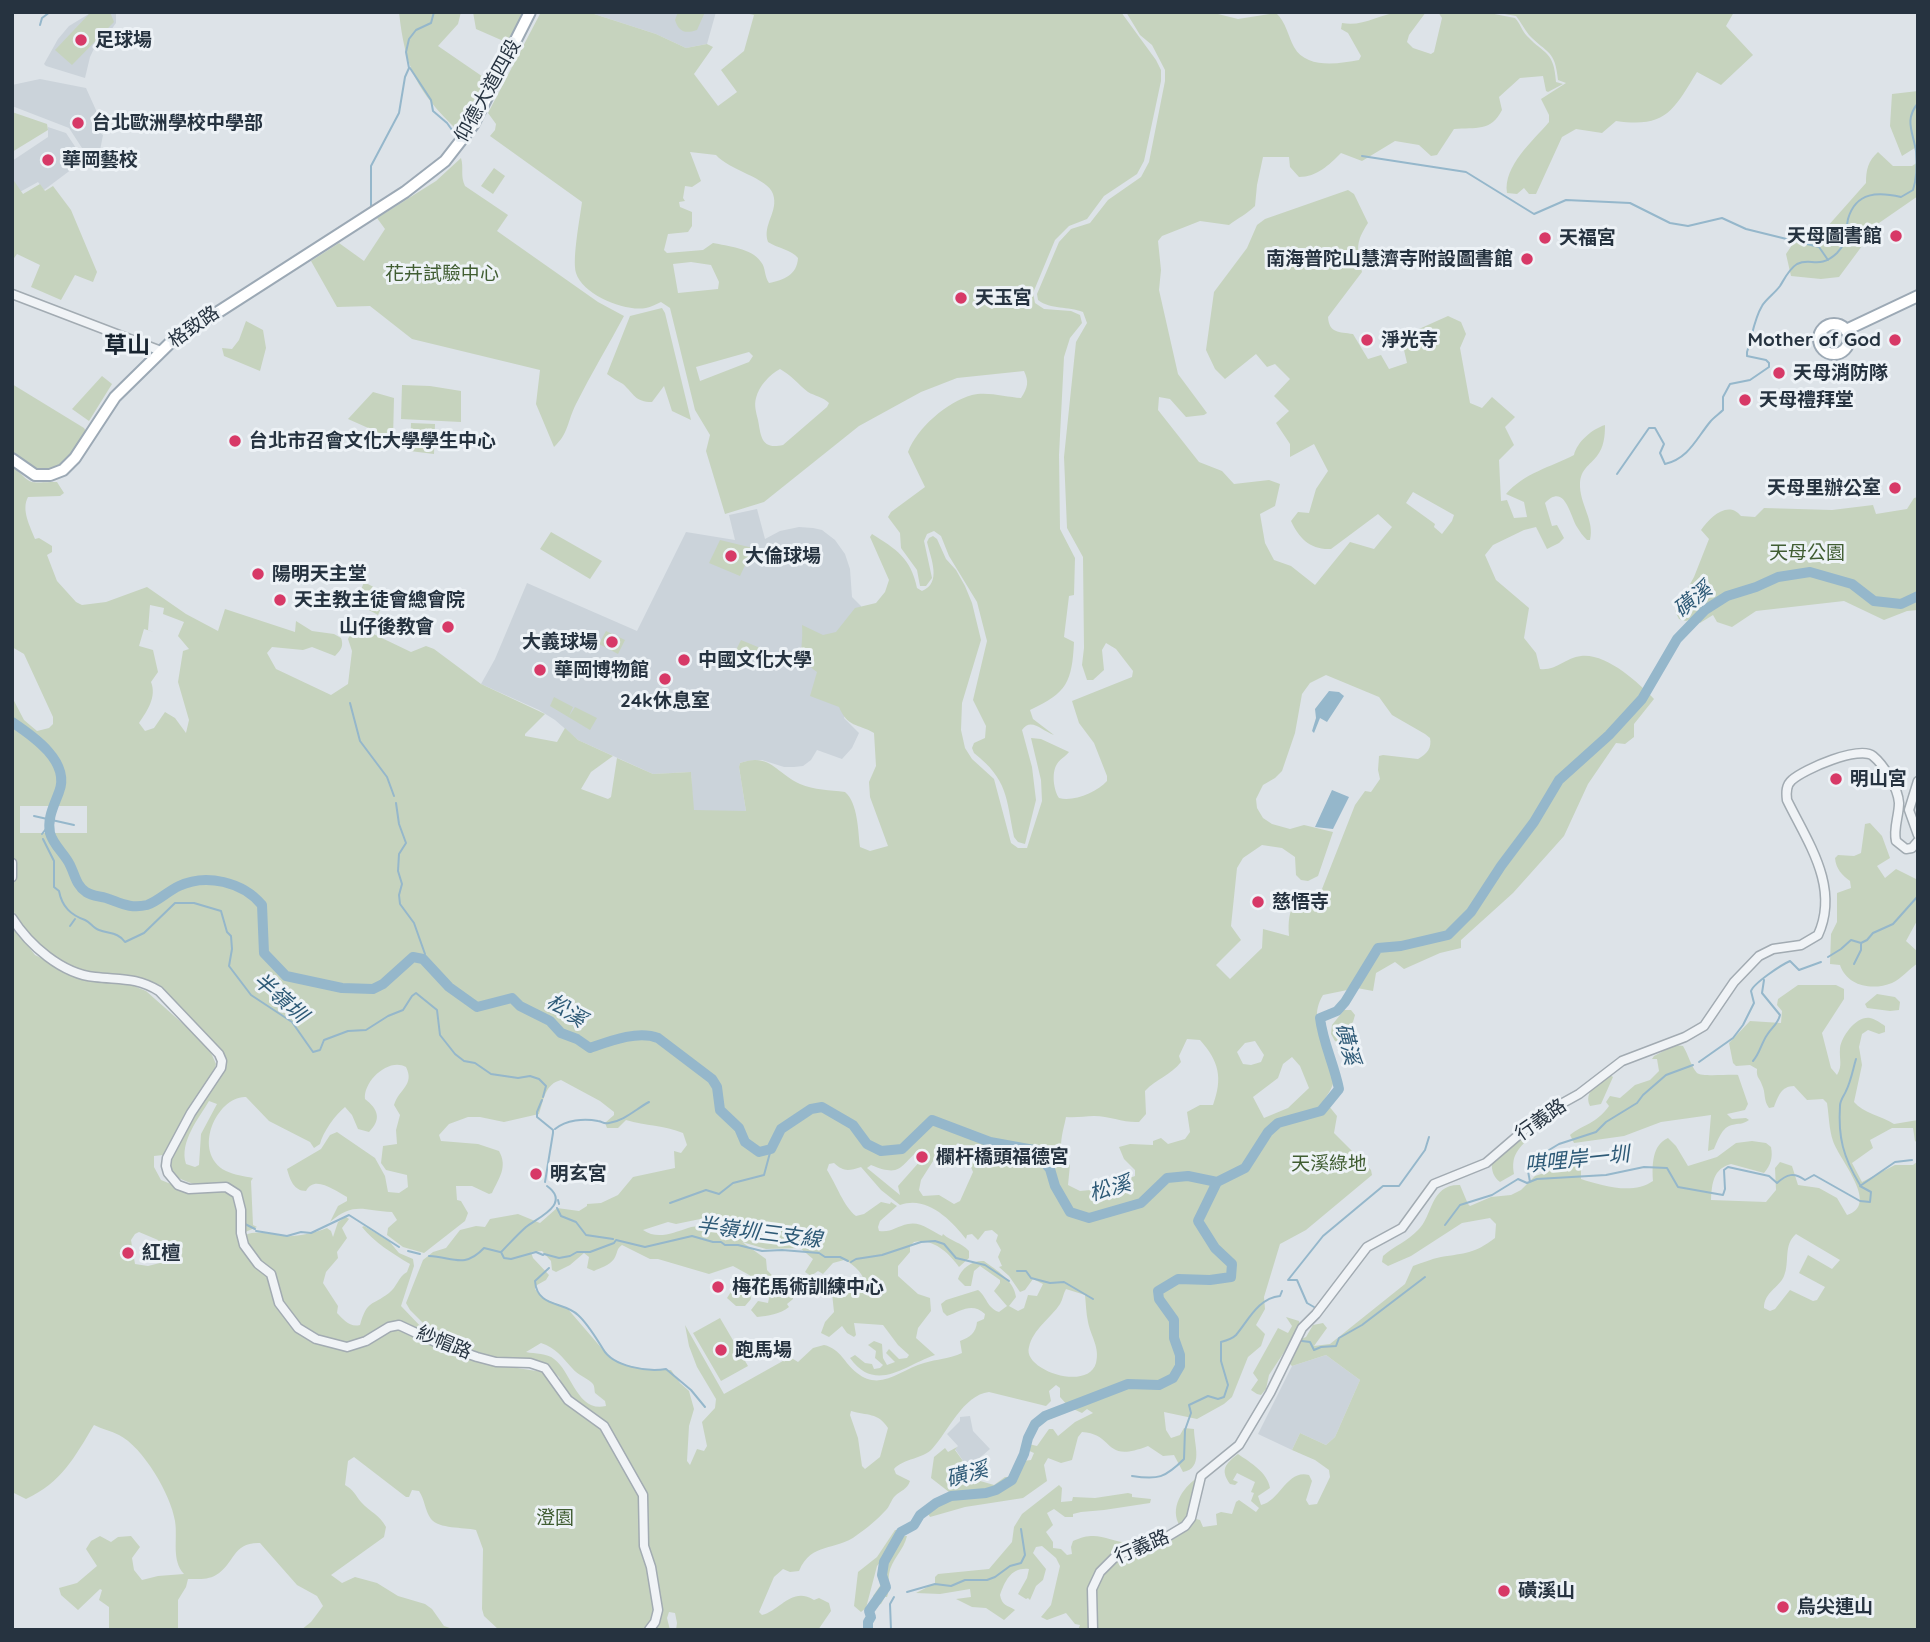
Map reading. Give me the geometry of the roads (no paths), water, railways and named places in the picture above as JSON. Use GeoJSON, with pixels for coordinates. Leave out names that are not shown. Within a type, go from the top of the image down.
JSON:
{"type":"FeatureCollection","features":[{"type":"Feature","properties":{"kind":"main road","name":"仰德大道四段"},"geometry":{"type":"LineString","coordinates":[[336,235],[428,176],[458,147],[474,125],[530,12]]}},
{"type":"Feature","properties":{"kind":"main road","name":"格致路"},"geometry":{"type":"LineString","coordinates":[[12,459],[35,475],[50,475],[63,470],[75,458],[115,397],[161,351],[188,330],[336,235]]}},
{"type":"Feature","properties":{"kind":"main road"},"geometry":{"type":"LineString","coordinates":[[1918,296],[1847,333],[1918,304]]}},
{"type":"Feature","properties":{"kind":"street"},"geometry":{"type":"LineString","coordinates":[[12,294],[161,351]]}},
{"type":"Feature","properties":{"kind":"street","name":"行義路"},"geometry":{"type":"LineString","coordinates":[[1093,1630],[1092,1589],[1100,1572],[1117,1555],[1160,1541],[1185,1526],[1191,1518],[1201,1476],[1239,1445],[1270,1393],[1302,1328],[1316,1314],[1367,1247],[1402,1228],[1434,1184],[1486,1163],[1543,1114],[1579,1094],[1622,1061],[1685,1037],[1704,1026],[1734,982],[1759,956],[1773,949],[1801,945],[1818,935],[1826,908],[1826,884],[1787,800],[1786,792],[1792,780],[1854,752],[1867,752],[1885,771],[1899,802],[1896,841],[1906,849],[1912,848],[1918,841]]}},
{"type":"Feature","properties":{"kind":"street"},"geometry":{"type":"LineString","coordinates":[[1918,782],[1909,810],[1918,835]]}},
{"type":"Feature","properties":{"kind":"street"},"geometry":{"type":"LineString","coordinates":[[12,863],[12,877]]}},
{"type":"Feature","properties":{"kind":"street","name":"紗帽路"},"geometry":{"type":"LineString","coordinates":[[12,918],[38,949],[77,972],[94,977],[121,977],[149,985],[159,991],[219,1054],[221,1068],[191,1113],[167,1158],[168,1173],[178,1185],[189,1189],[226,1187],[237,1194],[240,1200],[244,1245],[258,1264],[271,1274],[279,1303],[298,1328],[316,1339],[347,1347],[366,1341],[389,1327],[400,1325],[442,1345],[477,1357],[496,1362],[530,1363],[545,1368],[568,1400],[604,1426],[643,1494],[644,1546],[651,1567],[658,1610],[655,1622],[649,1630]]}},
{"type":"Feature","properties":{"kind":"water"},"geometry":{"type":"Polygon","coordinates":[[[1329,691],[1339,692],[1344,696],[1327,722],[1320,718],[1314,733],[1315,709],[1329,691]]]}},
{"type":"Feature","properties":{"kind":"water"},"geometry":{"type":"Polygon","coordinates":[[[1332,790],[1349,797],[1333,829],[1315,827],[1332,790]]]}},
{"type":"Feature","properties":{"kind":"waterway"},"geometry":{"type":"LineString","coordinates":[[40,25],[42,18],[50,12]]}},
{"type":"Feature","properties":{"kind":"waterway"},"geometry":{"type":"LineString","coordinates":[[371,206],[371,166],[399,113],[409,68],[406,52],[409,39],[416,30],[431,23],[434,12]]}},
{"type":"Feature","properties":{"kind":"waterway"},"geometry":{"type":"LineString","coordinates":[[410,68],[431,100],[433,111],[447,123],[457,137]]}},
{"type":"Feature","properties":{"kind":"waterway"},"geometry":{"type":"LineString","coordinates":[[1617,474],[1649,428],[1655,428],[1664,444],[1660,453],[1665,464],[1686,453],[1723,410],[1723,397],[1730,384],[1750,380],[1769,367],[1766,360],[1747,356],[1747,352],[1759,311],[1792,268],[1802,262],[1825,261],[1837,253],[1845,241],[1852,210],[1862,198],[1877,194],[1901,197],[1913,190],[1917,160],[1910,121],[1918,103]]}},
{"type":"Feature","properties":{"kind":"waterway"},"geometry":{"type":"LineString","coordinates":[[1362,156],[1466,172],[1534,214],[1566,200],[1630,203],[1670,223],[1688,226],[1722,218],[1746,229],[1819,247],[1828,260]]}},
{"type":"Feature","properties":{"kind":"waterway","name":"磺溪"},"geometry":{"type":"LineString","coordinates":[[868,1630],[871,1617],[869,1611],[886,1587],[882,1575],[884,1562],[901,1532],[914,1525],[920,1515],[951,1496],[986,1493],[1012,1480],[1035,1424],[1045,1416],[1128,1384],[1159,1385],[1173,1378],[1180,1366],[1180,1355],[1174,1338],[1174,1320],[1159,1299],[1158,1291],[1178,1279],[1210,1280],[1231,1277],[1232,1264],[1215,1248],[1198,1221],[1217,1182],[1245,1168],[1268,1132],[1278,1123],[1321,1111],[1339,1089],[1320,1018],[1337,1011],[1345,1002],[1378,948],[1401,946],[1448,935],[1471,912],[1534,822],[1559,780],[1609,735],[1642,699],[1677,639],[1705,610],[1727,596],[1778,577],[1810,572],[1852,584],[1874,601],[1901,604],[1918,596]]}},
{"type":"Feature","properties":{"kind":"waterway"},"geometry":{"type":"LineString","coordinates":[[350,703],[360,741],[387,777],[394,796]]}},
{"type":"Feature","properties":{"kind":"waterway","name":"松溪"},"geometry":{"type":"LineString","coordinates":[[12,722],[39,742],[60,770],[61,781],[50,817],[50,833],[78,883],[86,892],[136,906],[151,904],[175,888],[190,882],[212,880],[235,885],[262,905],[264,953],[286,976],[342,988],[373,989],[383,984],[413,957],[423,959],[449,987],[477,1007],[512,998],[520,1006],[550,1021],[561,1033],[590,1048],[633,1036],[658,1038],[712,1079],[717,1087],[720,1110],[739,1128],[745,1142],[759,1152],[771,1149],[781,1129],[811,1109],[822,1107],[853,1125],[867,1144],[881,1151],[902,1149],[932,1120],[990,1142],[1034,1150],[1050,1169],[1055,1186],[1070,1212],[1089,1218],[1141,1203],[1167,1178],[1188,1176],[1217,1182]]}},
{"type":"Feature","properties":{"kind":"waterway"},"geometry":{"type":"LineString","coordinates":[[396,803],[399,824],[406,843],[399,854],[398,871],[402,884],[400,904],[414,923],[425,954],[423,959]]}},
{"type":"Feature","properties":{"kind":"waterway"},"geometry":{"type":"LineString","coordinates":[[34,816],[74,825]]}},
{"type":"Feature","properties":{"kind":"waterway","name":"半嶺圳"},"geometry":{"type":"LineString","coordinates":[[42,834],[49,825]]}},
{"type":"Feature","properties":{"kind":"waterway","name":"半嶺圳"},"geometry":{"type":"LineString","coordinates":[[43,839],[54,861],[54,887],[59,891],[65,906],[75,916],[125,942],[144,933],[175,903],[194,903],[221,911],[227,932],[231,936],[229,966],[251,995],[292,1022],[313,1052],[320,1050],[324,1040],[348,1031],[366,1030],[403,1010],[416,993],[437,1010],[440,1035],[455,1054],[491,1074],[539,1079],[546,1086],[543,1097]]}},
{"type":"Feature","properties":{"kind":"waterway"},"geometry":{"type":"LineString","coordinates":[[1828,957],[1851,940],[1861,943],[1873,933],[1893,924],[1918,896]]}},
{"type":"Feature","properties":{"kind":"waterway"},"geometry":{"type":"LineString","coordinates":[[70,926],[75,919]]}},
{"type":"Feature","properties":{"kind":"waterway"},"geometry":{"type":"LineString","coordinates":[[1854,964],[1861,950],[1861,943]]}},
{"type":"Feature","properties":{"kind":"waterway"},"geometry":{"type":"LineString","coordinates":[[1699,1062],[1733,1038],[1743,1025],[1754,1003],[1751,991],[1762,979],[1790,961],[1799,970],[1821,962]]}},
{"type":"Feature","properties":{"kind":"waterway"},"geometry":{"type":"LineString","coordinates":[[1753,1061],[1780,1015],[1762,993],[1764,980]]}},
{"type":"Feature","properties":{"kind":"waterway"},"geometry":{"type":"LineString","coordinates":[[1856,1059],[1840,1104],[1840,1127],[1849,1165],[1860,1185]]}},
{"type":"Feature","properties":{"kind":"waterway","name":"唭哩岸一圳"},"geometry":{"type":"LineString","coordinates":[[1539,1156],[1559,1144],[1596,1132],[1606,1122],[1637,1103],[1666,1075],[1693,1065]]}},
{"type":"Feature","properties":{"kind":"waterway","name":"半嶺圳"},"geometry":{"type":"LineString","coordinates":[[542,1100],[537,1117],[553,1130],[545,1182]]}},
{"type":"Feature","properties":{"kind":"waterway"},"geometry":{"type":"LineString","coordinates":[[555,1129],[575,1120],[614,1122],[649,1102]]}},
{"type":"Feature","properties":{"kind":"waterway"},"geometry":{"type":"LineString","coordinates":[[1314,1307],[1307,1303],[1297,1280],[1288,1280],[1323,1236],[1383,1186],[1399,1186],[1425,1150],[1429,1137]]}},
{"type":"Feature","properties":{"kind":"waterway"},"geometry":{"type":"LineString","coordinates":[[670,1203],[706,1190],[719,1194],[733,1183],[764,1175],[771,1149]]}},
{"type":"Feature","properties":{"kind":"waterway","name":"唭哩岸一圳"},"geometry":{"type":"LineString","coordinates":[[1445,1225],[1460,1205],[1492,1195],[1518,1179],[1527,1183],[1537,1179],[1606,1175],[1644,1167],[1667,1168],[1678,1187],[1723,1195],[1724,1170],[1728,1167],[1769,1176],[1777,1183],[1791,1175],[1805,1180],[1814,1175],[1860,1201],[1870,1202],[1871,1192],[1860,1186],[1895,1162],[1912,1160]]}},
{"type":"Feature","properties":{"kind":"waterway","name":"唭哩岸一圳"},"geometry":{"type":"LineString","coordinates":[[1530,1182],[1528,1171],[1534,1163]]}},
{"type":"Feature","properties":{"kind":"waterway","name":"半嶺圳"},"geometry":{"type":"LineString","coordinates":[[543,1255],[536,1252],[511,1259],[504,1258],[501,1252],[526,1227],[554,1205],[554,1193],[547,1186]]}},
{"type":"Feature","properties":{"kind":"waterway"},"geometry":{"type":"LineString","coordinates":[[558,1200],[559,1204]]}},
{"type":"Feature","properties":{"kind":"waterway"},"geometry":{"type":"LineString","coordinates":[[557,1208],[561,1216],[576,1222],[586,1235],[613,1239]]}},
{"type":"Feature","properties":{"kind":"waterway"},"geometry":{"type":"LineString","coordinates":[[256,1231],[287,1236],[301,1232],[311,1233],[349,1215],[399,1247]]}},
{"type":"Feature","properties":{"kind":"waterway"},"geometry":{"type":"LineString","coordinates":[[245,1224],[255,1229]]}},
{"type":"Feature","properties":{"kind":"waterway","name":"半嶺圳三支線"},"geometry":{"type":"LineString","coordinates":[[544,1254],[559,1258],[577,1252],[590,1252],[616,1240],[645,1247],[692,1236],[762,1251],[819,1253],[825,1257],[840,1257],[848,1261]]}},
{"type":"Feature","properties":{"kind":"waterway","name":"半嶺圳三支線"},"geometry":{"type":"LineString","coordinates":[[851,1262],[921,1242],[935,1241],[944,1244],[956,1258],[985,1265],[1009,1281]]}},
{"type":"Feature","properties":{"kind":"waterway"},"geometry":{"type":"LineString","coordinates":[[429,1256],[464,1260],[484,1248],[500,1252]]}},
{"type":"Feature","properties":{"kind":"waterway"},"geometry":{"type":"LineString","coordinates":[[408,1251],[420,1254]]}},
{"type":"Feature","properties":{"kind":"waterway","name":"半嶺圳"},"geometry":{"type":"LineString","coordinates":[[549,1268],[535,1281],[541,1296],[578,1315],[608,1355],[615,1360],[641,1369],[666,1369],[691,1390],[705,1407]]}},
{"type":"Feature","properties":{"kind":"waterway","name":"半嶺圳三支線"},"geometry":{"type":"LineString","coordinates":[[1017,1271],[1026,1271],[1031,1278],[1050,1283],[1064,1282],[1093,1299]]}},
{"type":"Feature","properties":{"kind":"waterway"},"geometry":{"type":"LineString","coordinates":[[1302,1341],[1310,1342],[1314,1350],[1336,1346],[1339,1338],[1362,1325],[1425,1277]]}},
{"type":"Feature","properties":{"kind":"waterway"},"geometry":{"type":"LineString","coordinates":[[1132,1476],[1161,1476],[1184,1459],[1185,1430],[1191,1413],[1189,1405],[1208,1396],[1218,1399],[1224,1397],[1228,1385],[1221,1361],[1221,1342],[1234,1336],[1254,1311],[1266,1301],[1280,1296],[1282,1291]]}},
{"type":"Feature","properties":{"kind":"waterway"},"geometry":{"type":"LineString","coordinates":[[907,1592],[935,1584],[951,1586],[965,1580],[987,1580],[1010,1566],[1021,1563],[1025,1555],[1021,1529]]}},
{"type":"Feature","properties":{"kind":"waterway"},"geometry":{"type":"LineString","coordinates":[[891,1630],[890,1604],[894,1597]]}},
{"type":"Feature","properties":{"kind":"place","name":"足球場"},"geometry":{"type":"Point","coordinates":[81,40]}},
{"type":"Feature","properties":{"kind":"place","name":"台北歐洲學校中學部"},"geometry":{"type":"Point","coordinates":[78,123]}},
{"type":"Feature","properties":{"kind":"place","name":"華岡藝校"},"geometry":{"type":"Point","coordinates":[48,160]}},
{"type":"Feature","properties":{"kind":"place","name":"天母圖書館"},"geometry":{"type":"Point","coordinates":[1896,236]}},
{"type":"Feature","properties":{"kind":"place","name":"天福宮"},"geometry":{"type":"Point","coordinates":[1545,238]}},
{"type":"Feature","properties":{"kind":"place","name":"南海普陀山慧濟寺附設圖書館"},"geometry":{"type":"Point","coordinates":[1527,259]}},
{"type":"Feature","properties":{"kind":"place","name":"天玉宮"},"geometry":{"type":"Point","coordinates":[961,298]}},
{"type":"Feature","properties":{"kind":"place","name":"淨光寺"},"geometry":{"type":"Point","coordinates":[1367,340]}},
{"type":"Feature","properties":{"kind":"place","name":"Mother of God"},"geometry":{"type":"Point","coordinates":[1895,340]}},
{"type":"Feature","properties":{"kind":"place","name":"天母消防隊"},"geometry":{"type":"Point","coordinates":[1779,373]}},
{"type":"Feature","properties":{"kind":"place","name":"天母禮拜堂"},"geometry":{"type":"Point","coordinates":[1745,400]}},
{"type":"Feature","properties":{"kind":"place","name":"台北市召會文化大學學生中心"},"geometry":{"type":"Point","coordinates":[235,441]}},
{"type":"Feature","properties":{"kind":"place","name":"天母里辦公室"},"geometry":{"type":"Point","coordinates":[1895,488]}},
{"type":"Feature","properties":{"kind":"place","name":"大倫球場"},"geometry":{"type":"Point","coordinates":[731,556]}},
{"type":"Feature","properties":{"kind":"place","name":"陽明天主堂"},"geometry":{"type":"Point","coordinates":[258,574]}},
{"type":"Feature","properties":{"kind":"place","name":"天主教主徒會總會院"},"geometry":{"type":"Point","coordinates":[280,600]}},
{"type":"Feature","properties":{"kind":"place","name":"山仔後教會"},"geometry":{"type":"Point","coordinates":[448,627]}},
{"type":"Feature","properties":{"kind":"place","name":"大義球場"},"geometry":{"type":"Point","coordinates":[612,642]}},
{"type":"Feature","properties":{"kind":"place","name":"中國文化大學"},"geometry":{"type":"Point","coordinates":[684,660]}},
{"type":"Feature","properties":{"kind":"place","name":"華岡博物館"},"geometry":{"type":"Point","coordinates":[540,670]}},
{"type":"Feature","properties":{"kind":"place","name":"24k休息室"},"geometry":{"type":"Point","coordinates":[665,679]}},
{"type":"Feature","properties":{"kind":"place","name":"明山宮"},"geometry":{"type":"Point","coordinates":[1836,779]}},
{"type":"Feature","properties":{"kind":"place","name":"慈悟寺"},"geometry":{"type":"Point","coordinates":[1258,902]}},
{"type":"Feature","properties":{"kind":"place","name":"欄杆橋頭福德宮"},"geometry":{"type":"Point","coordinates":[922,1157]}},
{"type":"Feature","properties":{"kind":"place","name":"明玄宮"},"geometry":{"type":"Point","coordinates":[536,1174]}},
{"type":"Feature","properties":{"kind":"place","name":"紅檀"},"geometry":{"type":"Point","coordinates":[128,1253]}},
{"type":"Feature","properties":{"kind":"place","name":"梅花馬術訓練中心"},"geometry":{"type":"Point","coordinates":[718,1287]}},
{"type":"Feature","properties":{"kind":"place","name":"跑馬場"},"geometry":{"type":"Point","coordinates":[721,1350]}},
{"type":"Feature","properties":{"kind":"place","name":"磺溪山"},"geometry":{"type":"Point","coordinates":[1504,1591]}},
{"type":"Feature","properties":{"kind":"place","name":"烏尖連山"},"geometry":{"type":"Point","coordinates":[1783,1607]}},
{"type":"Feature","properties":{"kind":"district","name":"草山"},"geometry":{"type":"Point","coordinates":[127,346]}},
{"type":"Feature","properties":{"kind":"park label","name":"花卉試驗中心"},"geometry":{"type":"Point","coordinates":[442,274]}},
{"type":"Feature","properties":{"kind":"park label","name":"天母公園"},"geometry":{"type":"Point","coordinates":[1807,553]}},
{"type":"Feature","properties":{"kind":"park label","name":"天溪綠地"},"geometry":{"type":"Point","coordinates":[1329,1164]}},
{"type":"Feature","properties":{"kind":"park label","name":"澄園"},"geometry":{"type":"Point","coordinates":[555,1518]}}]}
